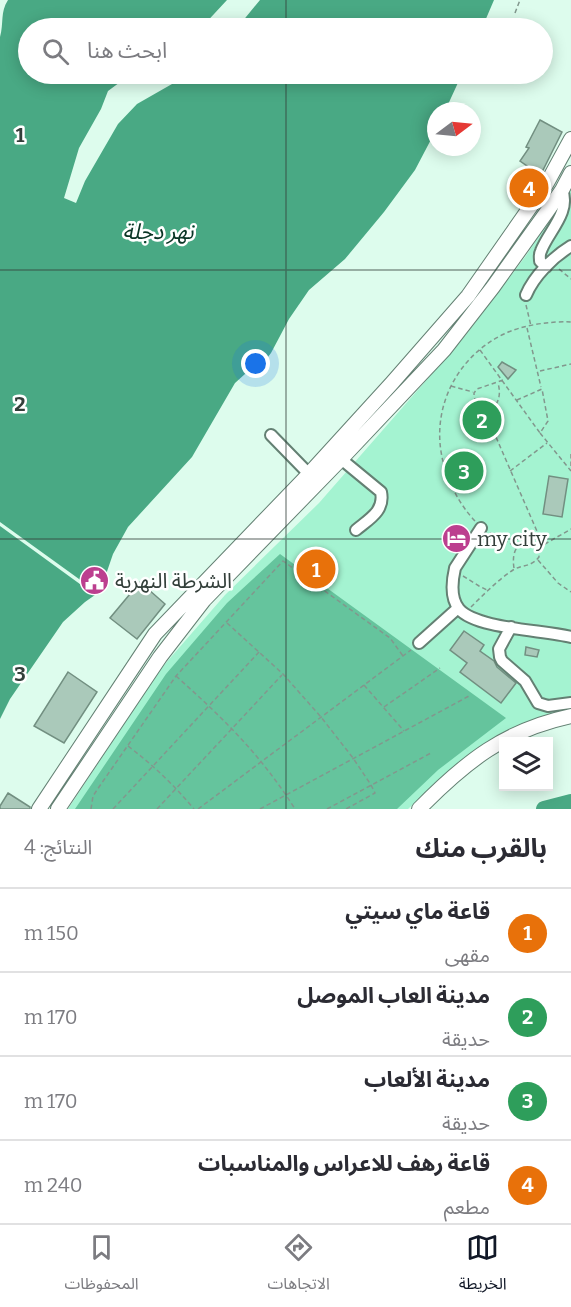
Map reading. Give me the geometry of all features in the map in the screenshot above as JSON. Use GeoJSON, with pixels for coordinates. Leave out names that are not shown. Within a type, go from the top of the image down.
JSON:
{"type":"FeatureCollection","features":[{"type":"Feature","properties":{"kind":"main road"},"geometry":{"type":"LineString","coordinates":[[39,809],[154,634],[309,474],[468,296],[547,183],[571,140]]}},
{"type":"Feature","properties":{"kind":"main road"},"geometry":{"type":"LineString","coordinates":[[58,809],[160,657],[204,600],[444,350],[493,287],[571,173]]}},
{"type":"Feature","properties":{"kind":"main road"},"geometry":{"type":"LineString","coordinates":[[392,383],[404,393]]}},
{"type":"Feature","properties":{"kind":"main road"},"geometry":{"type":"LineString","coordinates":[[418,809],[445,783],[500,742],[537,725],[571,716]]}},
{"type":"Feature","properties":{"kind":"lane"},"geometry":{"type":"LineString","coordinates":[[548,265],[540,261],[541,250],[570,213],[570,200],[561,190]]}},
{"type":"Feature","properties":{"kind":"lane"},"geometry":{"type":"LineString","coordinates":[[526,295],[530,286],[548,265],[571,246]]}},
{"type":"Feature","properties":{"kind":"lane"},"geometry":{"type":"LineString","coordinates":[[271,435],[309,474]]}},
{"type":"Feature","properties":{"kind":"lane"},"geometry":{"type":"LineString","coordinates":[[341,459],[381,492],[381,508],[356,530]]}},
{"type":"Feature","properties":{"kind":"lane"},"geometry":{"type":"LineString","coordinates":[[481,528],[455,568],[453,592],[461,611],[481,621],[571,637]]}},
{"type":"Feature","properties":{"kind":"lane"},"geometry":{"type":"LineString","coordinates":[[419,643],[461,611]]}},
{"type":"Feature","properties":{"kind":"lane"},"geometry":{"type":"LineString","coordinates":[[511,627],[500,649],[502,661],[525,681],[538,703],[548,706],[571,703]]}},
{"type":"Feature","properties":{"kind":"path"},"geometry":{"type":"LineString","coordinates":[[515,13],[520,0]]}},
{"type":"Feature","properties":{"kind":"path"},"geometry":{"type":"LineString","coordinates":[[548,265],[571,279]]}},
{"type":"Feature","properties":{"kind":"path"},"geometry":{"type":"LineString","coordinates":[[526,295],[525,303],[531,326]]}},
{"type":"Feature","properties":{"kind":"path"},"geometry":{"type":"LineString","coordinates":[[517,547],[481,528],[454,493],[441,454],[439,438],[443,406],[451,386],[471,359],[496,338],[531,326],[571,322]]}},
{"type":"Feature","properties":{"kind":"path"},"geometry":{"type":"LineString","coordinates":[[527,327],[548,421],[540,433]]}},
{"type":"Feature","properties":{"kind":"path"},"geometry":{"type":"LineString","coordinates":[[480,350],[547,443],[571,471]]}},
{"type":"Feature","properties":{"kind":"path"},"geometry":{"type":"LineString","coordinates":[[538,371],[571,364]]}},
{"type":"Feature","properties":{"kind":"path"},"geometry":{"type":"LineString","coordinates":[[503,380],[477,389],[474,393],[475,401],[487,416],[543,545]]}},
{"type":"Feature","properties":{"kind":"path"},"geometry":{"type":"LineString","coordinates":[[487,416],[500,399],[497,382]]}},
{"type":"Feature","properties":{"kind":"path"},"geometry":{"type":"LineString","coordinates":[[451,386],[474,393]]}},
{"type":"Feature","properties":{"kind":"path"},"geometry":{"type":"LineString","coordinates":[[517,400],[542,389]]}},
{"type":"Feature","properties":{"kind":"path"},"geometry":{"type":"LineString","coordinates":[[510,471],[547,443]]}},
{"type":"Feature","properties":{"kind":"path"},"geometry":{"type":"LineString","coordinates":[[571,454],[571,466]]}},
{"type":"Feature","properties":{"kind":"path"},"geometry":{"type":"LineString","coordinates":[[538,548],[571,529]]}},
{"type":"Feature","properties":{"kind":"path"},"geometry":{"type":"LineString","coordinates":[[514,569],[513,557],[517,547],[527,543],[538,548]]}},
{"type":"Feature","properties":{"kind":"path"},"geometry":{"type":"LineString","coordinates":[[461,611],[514,569],[534,563],[538,559],[538,548]]}},
{"type":"Feature","properties":{"kind":"path"},"geometry":{"type":"LineString","coordinates":[[538,559],[558,583],[571,592]]}},
{"type":"Feature","properties":{"kind":"path"},"geometry":{"type":"LineString","coordinates":[[91,809],[93,796],[176,676],[283,561],[390,638],[403,656]]}},
{"type":"Feature","properties":{"kind":"path"},"geometry":{"type":"LineString","coordinates":[[455,568],[470,581],[488,590]]}},
{"type":"Feature","properties":{"kind":"path"},"geometry":{"type":"LineString","coordinates":[[226,622],[283,674],[321,717],[371,785],[375,793],[346,809]]}},
{"type":"Feature","properties":{"kind":"path"},"geometry":{"type":"LineString","coordinates":[[198,809],[419,643]]}},
{"type":"Feature","properties":{"kind":"path"},"geometry":{"type":"LineString","coordinates":[[113,809],[259,652]]}},
{"type":"Feature","properties":{"kind":"path"},"geometry":{"type":"LineString","coordinates":[[384,707],[440,668]]}},
{"type":"Feature","properties":{"kind":"path"},"geometry":{"type":"LineString","coordinates":[[157,809],[283,674]]}},
{"type":"Feature","properties":{"kind":"path"},"geometry":{"type":"LineString","coordinates":[[176,676],[209,706],[262,761],[295,809]]}},
{"type":"Feature","properties":{"kind":"path"},"geometry":{"type":"LineString","coordinates":[[364,685],[405,731]]}},
{"type":"Feature","properties":{"kind":"path"},"geometry":{"type":"LineString","coordinates":[[260,809],[470,696]]}},
{"type":"Feature","properties":{"kind":"path"},"geometry":{"type":"LineString","coordinates":[[127,746],[153,765],[194,809]]}},
{"type":"Feature","properties":{"kind":"path"},"geometry":{"type":"LineString","coordinates":[[327,809],[431,753]]}},
{"type":"Feature","properties":{"kind":"shaded area"},"geometry":{"type":"Polygon","coordinates":[[[571,189],[571,711],[506,737],[499,737],[499,740],[484,746],[445,774],[408,809],[68,809],[158,672],[225,595],[319,503],[465,336],[525,257],[571,189]]]}},
{"type":"Feature","properties":{"kind":"shaded area"},"geometry":{"type":"Polygon","coordinates":[[[280,554],[506,718],[438,770],[397,809],[75,809],[166,674],[227,603],[280,554]]]}},
{"type":"Feature","properties":{"kind":"water","name":"نهر دجلة"},"geometry":{"type":"Polygon","coordinates":[[[8,0],[494,0],[486,18],[18,18],[18,84],[457,84],[449,102],[427,102],[427,147],[415,170],[345,259],[309,290],[264,362],[235,383],[192,457],[128,527],[113,554],[102,586],[95,595],[63,622],[10,699],[0,719],[0,37],[4,9],[8,0]]]}},
{"type":"Feature","properties":{"kind":"pier"},"geometry":{"type":"Polygon","coordinates":[[[227,0],[260,0],[245,18],[210,18],[227,0]]]}},
{"type":"Feature","properties":{"kind":"pier"},"geometry":{"type":"Polygon","coordinates":[[[117,84],[172,84],[137,104],[118,124],[85,181],[76,203],[64,198],[79,148],[101,109],[108,91],[117,84]]]}},
{"type":"Feature","properties":{"kind":"pier"},"geometry":{"type":"Polygon","coordinates":[[[0,522],[97,592],[95,595],[0,526],[0,522]]]}},
{"type":"Feature","properties":{"kind":"building"},"geometry":{"type":"Polygon","coordinates":[[[540,120],[562,132],[539,178],[525,198],[511,189],[527,166],[520,161],[529,148],[526,147],[540,120]]]}},
{"type":"Feature","properties":{"kind":"building"},"geometry":{"type":"Polygon","coordinates":[[[502,362],[516,370],[508,379],[498,367],[502,362]]]}},
{"type":"Feature","properties":{"kind":"building"},"geometry":{"type":"Polygon","coordinates":[[[549,476],[568,479],[562,517],[543,514],[549,476]]]}},
{"type":"Feature","properties":{"kind":"building"},"geometry":{"type":"Polygon","coordinates":[[[140,582],[165,604],[137,639],[110,618],[140,582]]]}},
{"type":"Feature","properties":{"kind":"building"},"geometry":{"type":"Polygon","coordinates":[[[464,631],[484,645],[480,651],[494,661],[497,667],[516,683],[501,703],[460,672],[467,663],[450,650],[464,631]]]}},
{"type":"Feature","properties":{"kind":"building"},"geometry":{"type":"Polygon","coordinates":[[[526,647],[539,650],[537,657],[525,655],[526,647]]]}},
{"type":"Feature","properties":{"kind":"building"},"geometry":{"type":"Polygon","coordinates":[[[68,672],[97,692],[64,743],[34,726],[68,672]]]}},
{"type":"Feature","properties":{"kind":"building"},"geometry":{"type":"Polygon","coordinates":[[[8,793],[30,807],[30,809],[0,809],[8,793]]]}},
{"type":"Feature","properties":{"kind":"waterway"},"geometry":{"type":"LineString","coordinates":[[544,809],[571,802]]}},
{"type":"Feature","properties":{"kind":"place","name":"قاعة رهف للاعراس والمناسبات"},"geometry":{"type":"Point","coordinates":[529,188]}},
{"type":"Feature","properties":{"kind":"place","name":"مدينة العاب الموصل"},"geometry":{"type":"Point","coordinates":[482,420]}},
{"type":"Feature","properties":{"kind":"place","name":"مدينة الألعاب"},"geometry":{"type":"Point","coordinates":[464,471]}},
{"type":"Feature","properties":{"kind":"place","name":"my city"},"geometry":{"type":"Point","coordinates":[456,539]}},
{"type":"Feature","properties":{"kind":"place","name":"قاعة ماي سيتي"},"geometry":{"type":"Point","coordinates":[316,569]}},
{"type":"Feature","properties":{"kind":"place","name":"الشرطة النهرية"},"geometry":{"type":"Point","coordinates":[94,581]}}]}
